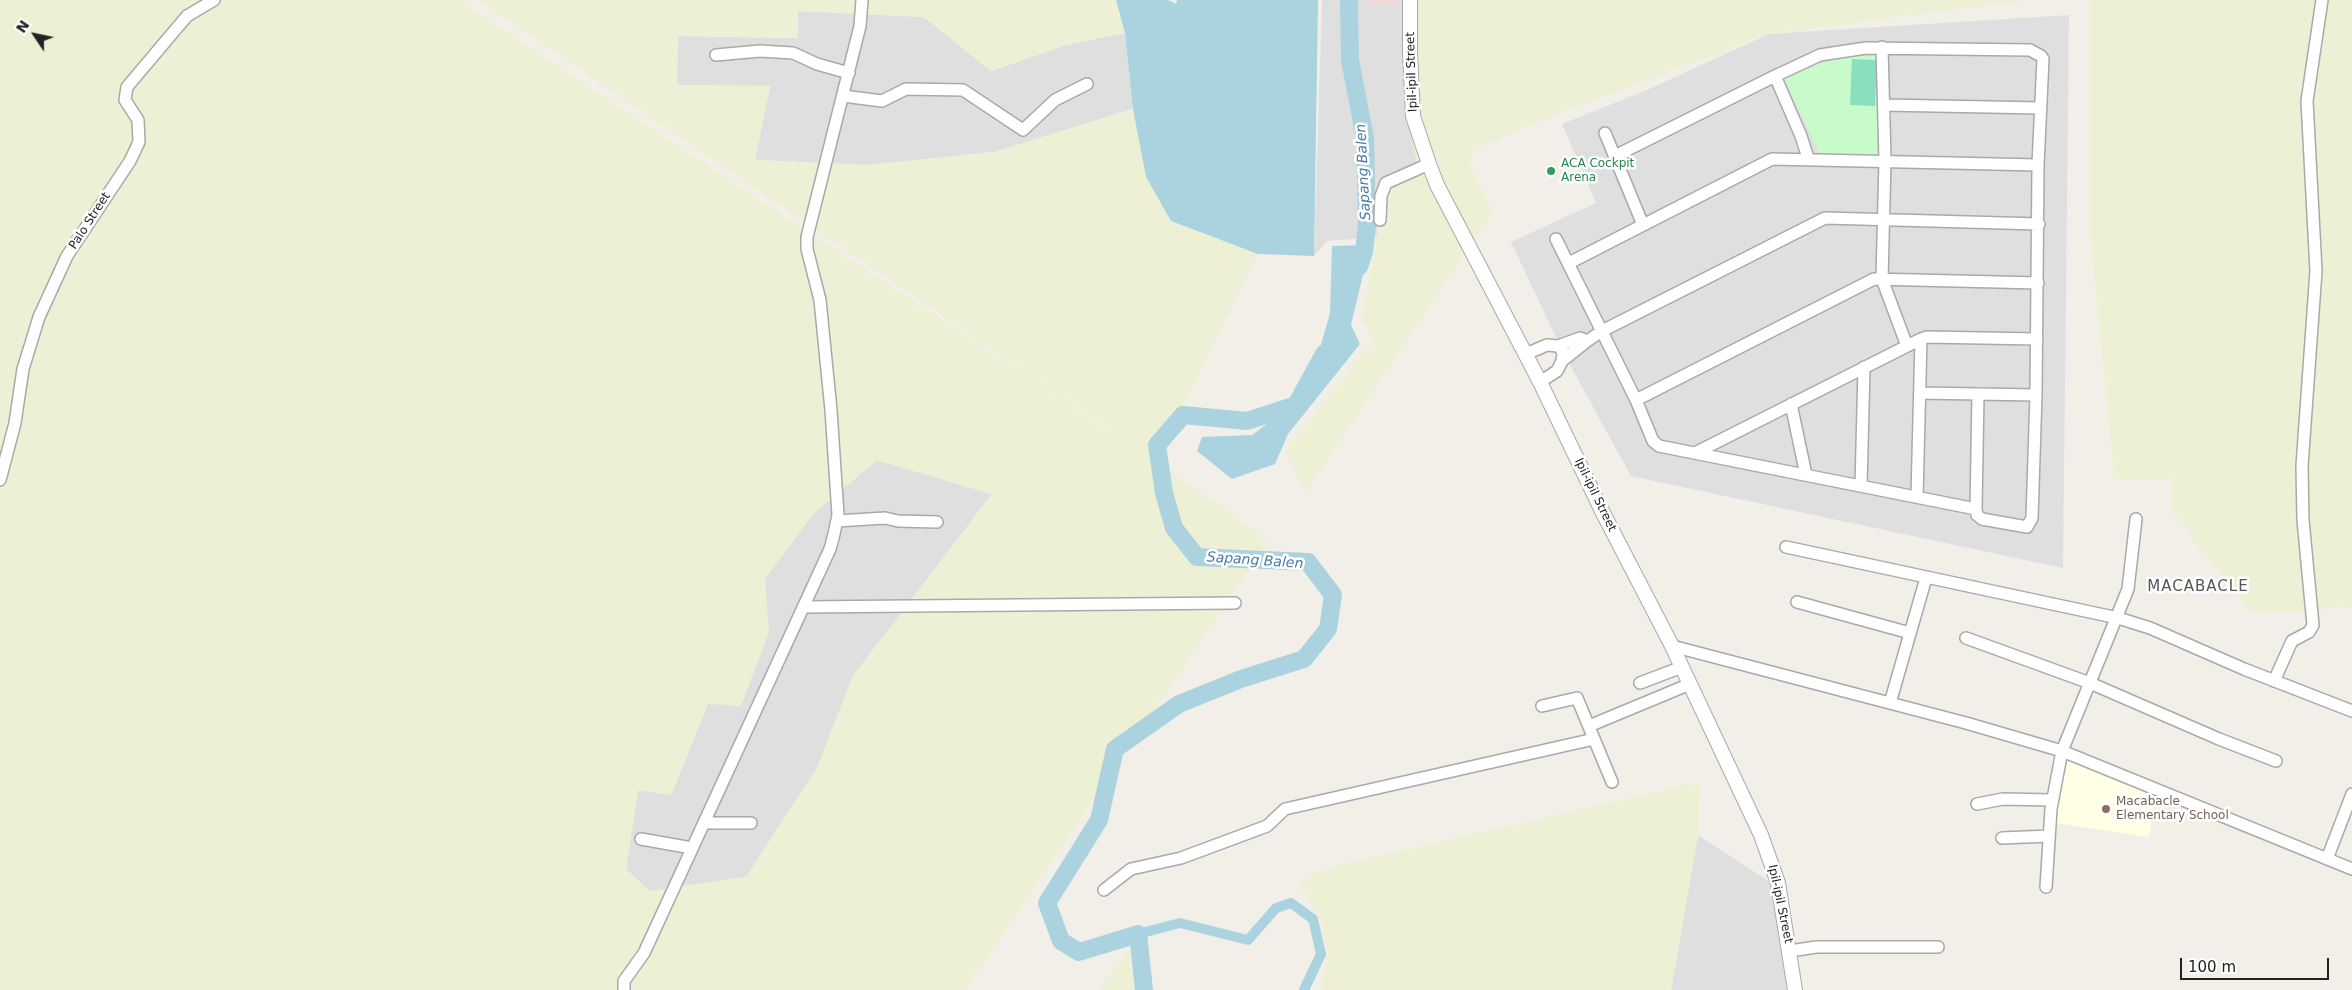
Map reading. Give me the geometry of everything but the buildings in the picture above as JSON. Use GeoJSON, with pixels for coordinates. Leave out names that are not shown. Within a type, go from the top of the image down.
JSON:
{"type":"FeatureCollection","features":[{"type":"Feature","properties":{"kind":"street","name":"Palo Street"},"geometry":{"type":"LineString","coordinates":[[0,480],[15,422],[23,369],[39,317],[67,256],[130,161],[139,142],[138,120],[125,100],[127,87],[187,16],[214,0]]}},
{"type":"Feature","properties":{"kind":"street"},"geometry":{"type":"LineString","coordinates":[[624,990],[624,981],[644,954],[830,548],[837,521],[831,410],[821,309],[807,249],[807,237],[860,26],[862,0]]}},
{"type":"Feature","properties":{"kind":"street","name":"Ipil-ipil Street"},"geometry":{"type":"LineString","coordinates":[[1410,0],[1413,116],[1429,164],[1444,199],[1526,354],[1602,511],[1672,646],[1770,856],[1778,883],[1795,990]]}},
{"type":"Feature","properties":{"kind":"street"},"geometry":{"type":"LineString","coordinates":[[2274,681],[2292,641],[2309,632],[2313,625],[2304,520],[2302,466],[2316,271],[2307,101],[2322,0]]}},
{"type":"Feature","properties":{"kind":"street"},"geometry":{"type":"LineString","coordinates":[[1882,48],[1884,105],[1882,279],[1907,346]]}},
{"type":"Feature","properties":{"kind":"street"},"geometry":{"type":"LineString","coordinates":[[1616,156],[1820,55],[1850,49],[1882,48],[2030,50],[2038,54],[2043,59],[2038,165],[2039,224],[2036,395],[2032,518],[2029,524],[2024,527],[1982,519],[1977,515],[1978,394]]}},
{"type":"Feature","properties":{"kind":"street"},"geometry":{"type":"LineString","coordinates":[[716,55],[760,51],[793,53],[817,64],[849,73]]}},
{"type":"Feature","properties":{"kind":"street"},"geometry":{"type":"LineString","coordinates":[[1775,76],[1801,136],[1808,158]]}},
{"type":"Feature","properties":{"kind":"street"},"geometry":{"type":"LineString","coordinates":[[843,96],[882,101],[906,89],[963,90],[1023,130],[1055,100],[1087,84]]}},
{"type":"Feature","properties":{"kind":"street"},"geometry":{"type":"LineString","coordinates":[[1884,105],[2041,108]]}},
{"type":"Feature","properties":{"kind":"street"},"geometry":{"type":"LineString","coordinates":[[1605,133],[1644,224]]}},
{"type":"Feature","properties":{"kind":"street"},"geometry":{"type":"LineString","coordinates":[[1569,263],[1772,159],[1808,158],[2038,165]]}},
{"type":"Feature","properties":{"kind":"street"},"geometry":{"type":"LineString","coordinates":[[1380,220],[1382,196],[1386,183],[1429,164]]}},
{"type":"Feature","properties":{"kind":"street"},"geometry":{"type":"LineString","coordinates":[[1562,361],[1602,331],[1825,218],[2039,224]]}},
{"type":"Feature","properties":{"kind":"street"},"geometry":{"type":"LineString","coordinates":[[1556,239],[1636,400],[1653,441],[1659,446],[1976,508]]}},
{"type":"Feature","properties":{"kind":"street"},"geometry":{"type":"LineString","coordinates":[[1636,400],[1868,282],[1882,279],[2038,283]]}},
{"type":"Feature","properties":{"kind":"street"},"geometry":{"type":"LineString","coordinates":[[1697,452],[1927,337],[2037,339]]}},
{"type":"Feature","properties":{"kind":"street"},"geometry":{"type":"LineString","coordinates":[[1526,354],[1547,344],[1558,346],[1580,338],[1587,341]]}},
{"type":"Feature","properties":{"kind":"street"},"geometry":{"type":"LineString","coordinates":[[1917,497],[1921,339]]}},
{"type":"Feature","properties":{"kind":"street"},"geometry":{"type":"LineString","coordinates":[[1540,382],[1557,371],[1562,361],[1563,352],[1558,346]]}},
{"type":"Feature","properties":{"kind":"street"},"geometry":{"type":"LineString","coordinates":[[1861,486],[1864,367]]}},
{"type":"Feature","properties":{"kind":"street"},"geometry":{"type":"LineString","coordinates":[[1920,393],[2036,395]]}},
{"type":"Feature","properties":{"kind":"street"},"geometry":{"type":"LineString","coordinates":[[1791,404],[1806,475]]}},
{"type":"Feature","properties":{"kind":"street"},"geometry":{"type":"LineString","coordinates":[[837,521],[884,518],[898,521],[937,522]]}},
{"type":"Feature","properties":{"kind":"street"},"geometry":{"type":"LineString","coordinates":[[2046,887],[2052,800],[2062,751],[2118,618],[2128,589],[2136,519]]}},
{"type":"Feature","properties":{"kind":"street"},"geometry":{"type":"LineString","coordinates":[[1786,547],[2118,618],[2150,628],[2274,681],[2352,711]]}},
{"type":"Feature","properties":{"kind":"street"},"geometry":{"type":"LineString","coordinates":[[1890,703],[1926,578]]}},
{"type":"Feature","properties":{"kind":"street"},"geometry":{"type":"LineString","coordinates":[[1797,602],[1910,633]]}},
{"type":"Feature","properties":{"kind":"street"},"geometry":{"type":"LineString","coordinates":[[803,607],[1235,603]]}},
{"type":"Feature","properties":{"kind":"street"},"geometry":{"type":"LineString","coordinates":[[1966,638],[2090,683],[2218,739],[2276,761]]}},
{"type":"Feature","properties":{"kind":"street"},"geometry":{"type":"LineString","coordinates":[[1672,646],[1890,703],[2062,751],[2352,869]]}},
{"type":"Feature","properties":{"kind":"street"},"geometry":{"type":"LineString","coordinates":[[1640,683],[1682,667]]}},
{"type":"Feature","properties":{"kind":"street"},"geometry":{"type":"LineString","coordinates":[[1589,726],[1690,684]]}},
{"type":"Feature","properties":{"kind":"street"},"geometry":{"type":"LineString","coordinates":[[1542,706],[1577,698],[1612,782]]}},
{"type":"Feature","properties":{"kind":"street"},"geometry":{"type":"LineString","coordinates":[[1104,890],[1131,869],[1181,858],[1267,826],[1285,809],[1594,739]]}},
{"type":"Feature","properties":{"kind":"street"},"geometry":{"type":"LineString","coordinates":[[2327,859],[2352,794]]}},
{"type":"Feature","properties":{"kind":"street"},"geometry":{"type":"LineString","coordinates":[[1977,804],[2003,799],[2052,800]]}},
{"type":"Feature","properties":{"kind":"street"},"geometry":{"type":"LineString","coordinates":[[704,823],[751,823]]}},
{"type":"Feature","properties":{"kind":"street"},"geometry":{"type":"LineString","coordinates":[[2002,838],[2049,836]]}},
{"type":"Feature","properties":{"kind":"street"},"geometry":{"type":"LineString","coordinates":[[641,839],[692,848]]}},
{"type":"Feature","properties":{"kind":"street"},"geometry":{"type":"LineString","coordinates":[[1790,951],[1816,947],[1938,947]]}},
{"type":"Feature","properties":{"kind":"shaded area"},"geometry":{"type":"Polygon","coordinates":[[[0,0],[459,0],[1119,436],[478,0],[1116,0],[1125,33],[1066,45],[991,71],[924,17],[798,11],[798,38],[678,36],[677,85],[770,86],[755,160],[869,165],[994,152],[1133,109],[1146,177],[1171,221],[1258,254],[1156,460],[1269,541],[965,990],[0,990],[0,0]],[[877,460],[813,514],[765,579],[769,632],[741,706],[708,704],[671,795],[638,790],[626,869],[650,891],[746,877],[817,768],[853,676],[992,494],[877,460]]]}},
{"type":"Feature","properties":{"kind":"shaded area"},"geometry":{"type":"Polygon","coordinates":[[[1322,0],[1408,0],[1421,163],[1379,191],[1377,237],[1327,241],[1314,256],[1322,0]]]}},
{"type":"Feature","properties":{"kind":"shaded area"},"geometry":{"type":"Polygon","coordinates":[[[1368,0],[1403,0],[1403,4],[1369,5],[1368,0]]]}},
{"type":"Feature","properties":{"kind":"shaded area"},"geometry":{"type":"Polygon","coordinates":[[[1409,0],[2027,0],[1769,34],[1553,116],[1475,149],[1470,165],[1493,212],[1306,493],[1285,451],[1373,340],[1361,317],[1377,237],[1379,191],[1384,179],[1417,163],[1407,116],[1409,0]]]}},
{"type":"Feature","properties":{"kind":"shaded area"},"geometry":{"type":"Polygon","coordinates":[[[2089,0],[2352,0],[2352,607],[2252,614],[2171,511],[2171,479],[2114,479],[2089,229],[2089,0]]]}},
{"type":"Feature","properties":{"kind":"shaded area"},"geometry":{"type":"Polygon","coordinates":[[[798,11],[924,17],[991,71],[1066,45],[1125,33],[1133,109],[994,152],[869,165],[755,160],[770,86],[676,85],[678,36],[798,38],[798,11]]]}},
{"type":"Feature","properties":{"kind":"shaded area"},"geometry":{"type":"Polygon","coordinates":[[[2069,15],[2063,568],[1631,476],[1564,354],[1511,242],[1596,203],[1562,124],[1647,90],[1769,34],[2069,15]]]}},
{"type":"Feature","properties":{"kind":"shaded area"},"geometry":{"type":"Polygon","coordinates":[[[877,460],[992,494],[853,676],[817,768],[746,877],[649,891],[626,869],[638,790],[671,795],[708,704],[768,632],[765,579],[813,514],[877,460]]]}},
{"type":"Feature","properties":{"kind":"shaded area","name":"Macabacle Elementary School"},"geometry":{"type":"Polygon","coordinates":[[[2066,758],[2156,794],[2149,837],[2055,823],[2066,758]]]}},
{"type":"Feature","properties":{"kind":"shaded area"},"geometry":{"type":"Polygon","coordinates":[[[1700,782],[1698,835],[1671,990],[1320,990],[1328,955],[1322,922],[1298,884],[1313,874],[1338,865],[1700,782]]]}},
{"type":"Feature","properties":{"kind":"shaded area"},"geometry":{"type":"Polygon","coordinates":[[[1698,835],[1770,882],[1787,990],[1671,990],[1698,835]]]}},
{"type":"Feature","properties":{"kind":"shaded area"},"geometry":{"type":"Polygon","coordinates":[[[1130,948],[1134,990],[1099,990],[1130,948]]]}},
{"type":"Feature","properties":{"kind":"green space"},"geometry":{"type":"Polygon","coordinates":[[[1878,55],[1880,155],[1819,153],[1784,78],[1836,58],[1878,55]]]}},
{"type":"Feature","properties":{"kind":"green space"},"geometry":{"type":"Polygon","coordinates":[[[1852,59],[1877,60],[1875,106],[1850,105],[1852,59]]]}},
{"type":"Feature","properties":{"kind":"water"},"geometry":{"type":"Polygon","coordinates":[[[1116,0],[1168,0],[1176,4],[1177,0],[1318,0],[1314,256],[1258,254],[1171,221],[1146,177],[1133,109],[1125,33],[1116,0]]]}},
{"type":"Feature","properties":{"kind":"water"},"geometry":{"type":"Polygon","coordinates":[[[1370,245],[1351,325],[1360,344],[1288,434],[1275,464],[1232,479],[1197,451],[1202,437],[1252,435],[1307,394],[1330,313],[1332,246],[1370,245]]]}},
{"type":"Feature","properties":{"kind":"waterway","name":"Sapang Balen"},"geometry":{"type":"LineString","coordinates":[[1349,0],[1350,60],[1365,138],[1367,225],[1364,252],[1359,267]]}},
{"type":"Feature","properties":{"kind":"waterway","name":"Sapang Balen"},"geometry":{"type":"LineString","coordinates":[[1144,990],[1138,934],[1079,952],[1061,941],[1047,903],[1099,820],[1115,749],[1179,704],[1241,679],[1304,659],[1328,629],[1333,595],[1308,562],[1197,557],[1174,528],[1164,493],[1157,445],[1183,415],[1247,421],[1296,405],[1324,354]]}},
{"type":"Feature","properties":{"kind":"waterway"},"geometry":{"type":"LineString","coordinates":[[1138,934],[1180,923],[1248,940],[1276,908],[1291,903],[1313,919],[1321,954],[1304,990]]}},
{"type":"Feature","properties":{"kind":"place","name":"ACA Cockpit Arena"},"geometry":{"type":"Point","coordinates":[1551,171]}},
{"type":"Feature","properties":{"kind":"place","name":"Macabacle Elementary School"},"geometry":{"type":"Point","coordinates":[2106,809]}},
{"type":"Feature","properties":{"kind":"district","name":"MACABACLE"},"geometry":{"type":"Point","coordinates":[2198,587]}}]}
